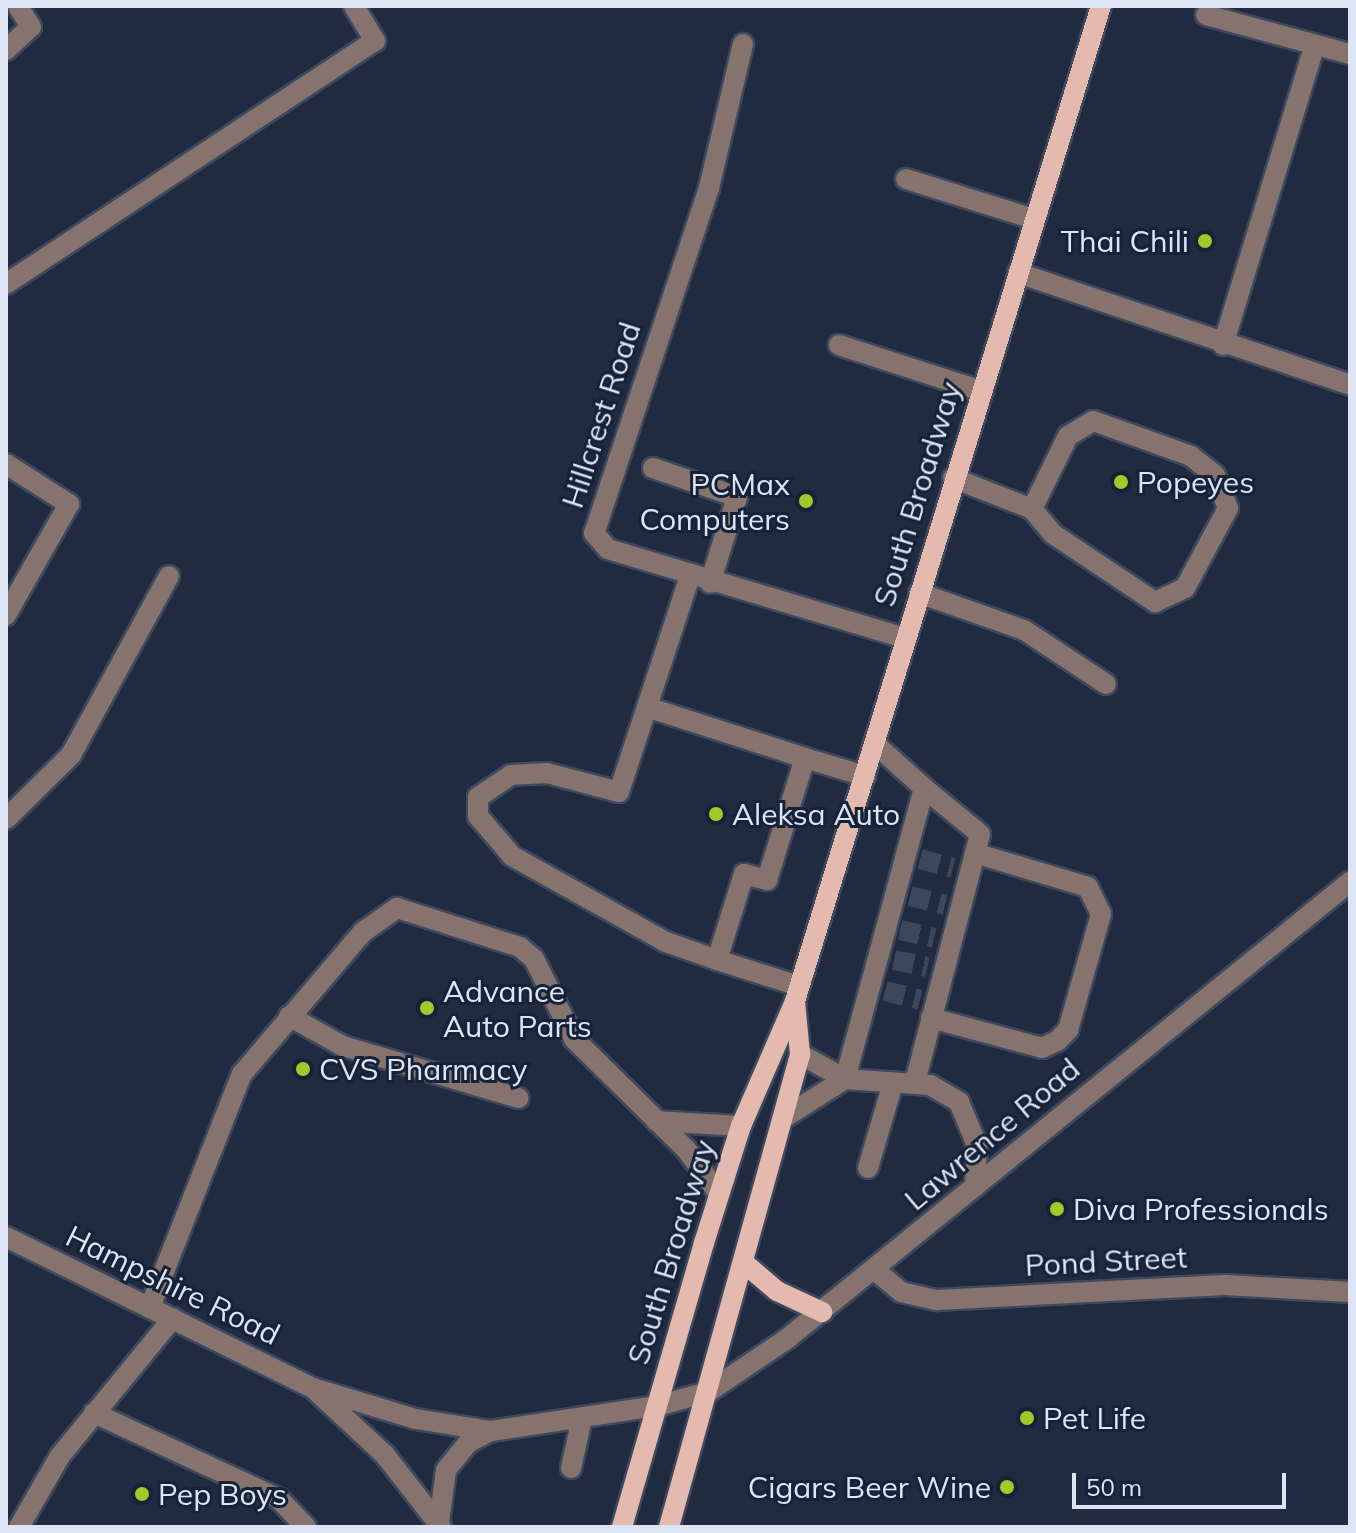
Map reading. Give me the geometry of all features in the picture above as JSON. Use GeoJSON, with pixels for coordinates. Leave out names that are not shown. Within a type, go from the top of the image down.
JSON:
{"type":"FeatureCollection","features":[{"type":"Feature","properties":{"kind":"main road","name":"South Broadway"},"geometry":{"type":"LineString","coordinates":[[622,1527],[719,1194],[741,1126],[797,994],[953,478],[1101,6]]}},
{"type":"Feature","properties":{"kind":"main road","name":"South Broadway"},"geometry":{"type":"LineString","coordinates":[[669,1527],[800,1054],[797,994]]}},
{"type":"Feature","properties":{"kind":"main road"},"geometry":{"type":"LineString","coordinates":[[744,1263],[777,1291],[822,1312]]}},
{"type":"Feature","properties":{"kind":"street"},"geometry":{"type":"LineString","coordinates":[[6,50],[31,27],[18,6]]}},
{"type":"Feature","properties":{"kind":"street"},"geometry":{"type":"LineString","coordinates":[[6,284],[375,41],[354,6]]}},
{"type":"Feature","properties":{"kind":"street"},"geometry":{"type":"LineString","coordinates":[[1206,15],[1314,48],[1350,54]]}},
{"type":"Feature","properties":{"kind":"street","name":"Hillcrest Road"},"geometry":{"type":"LineString","coordinates":[[743,44],[709,188],[594,533],[608,549],[710,583],[904,638]]}},
{"type":"Feature","properties":{"kind":"street"},"geometry":{"type":"LineString","coordinates":[[1223,345],[1314,48]]}},
{"type":"Feature","properties":{"kind":"street"},"geometry":{"type":"LineString","coordinates":[[906,179],[1034,219]]}},
{"type":"Feature","properties":{"kind":"street"},"geometry":{"type":"LineString","coordinates":[[1018,273],[1223,345],[1350,385]]}},
{"type":"Feature","properties":{"kind":"street"},"geometry":{"type":"LineString","coordinates":[[839,345],[981,391]]}},
{"type":"Feature","properties":{"kind":"street"},"geometry":{"type":"LineString","coordinates":[[953,478],[1032,509],[1053,534],[1155,602],[1185,588],[1228,508],[1215,475],[1191,456],[1093,421],[1068,436],[1032,509]]}},
{"type":"Feature","properties":{"kind":"street"},"geometry":{"type":"LineString","coordinates":[[6,464],[69,504],[6,615]]}},
{"type":"Feature","properties":{"kind":"street"},"geometry":{"type":"LineString","coordinates":[[653,468],[737,497],[710,583]]}},
{"type":"Feature","properties":{"kind":"street"},"geometry":{"type":"LineString","coordinates":[[6,819],[71,755],[169,576]]}},
{"type":"Feature","properties":{"kind":"street"},"geometry":{"type":"LineString","coordinates":[[690,576],[619,792],[547,773],[511,775],[478,797],[478,816],[512,856],[666,942],[797,994]]}},
{"type":"Feature","properties":{"kind":"street"},"geometry":{"type":"LineString","coordinates":[[919,593],[1024,630],[1106,684]]}},
{"type":"Feature","properties":{"kind":"street"},"geometry":{"type":"LineString","coordinates":[[647,707],[865,776]]}},
{"type":"Feature","properties":{"kind":"street"},"geometry":{"type":"LineString","coordinates":[[874,743],[980,834],[966,865],[942,940],[915,1082]]}},
{"type":"Feature","properties":{"kind":"street"},"geometry":{"type":"LineString","coordinates":[[717,960],[744,874],[767,880],[805,758]]}},
{"type":"Feature","properties":{"kind":"street"},"geometry":{"type":"LineString","coordinates":[[782,1119],[845,1079],[878,989],[913,857],[924,788]]}},
{"type":"Feature","properties":{"kind":"street"},"geometry":{"type":"LineString","coordinates":[[928,1007],[1042,1048],[1057,1041],[1068,1030],[1101,914],[1088,887],[966,865]]}},
{"type":"Feature","properties":{"kind":"street","name":"Lawrence Road"},"geometry":{"type":"LineString","coordinates":[[657,1406],[708,1392],[822,1312],[1350,882]]}},
{"type":"Feature","properties":{"kind":"street"},"geometry":{"type":"LineString","coordinates":[[150,1307],[192,1213],[242,1074],[378,916],[397,908],[520,947],[544,973],[574,1039],[656,1121],[719,1194]]}},
{"type":"Feature","properties":{"kind":"street"},"geometry":{"type":"LineString","coordinates":[[289,1016],[343,1046],[518,1098]]}},
{"type":"Feature","properties":{"kind":"street"},"geometry":{"type":"LineString","coordinates":[[800,1054],[845,1079],[915,1082],[959,1102],[977,1145],[975,1187]]}},
{"type":"Feature","properties":{"kind":"street"},"geometry":{"type":"LineString","coordinates":[[868,1168],[893,1083]]}},
{"type":"Feature","properties":{"kind":"street"},"geometry":{"type":"LineString","coordinates":[[656,1121],[741,1126]]}},
{"type":"Feature","properties":{"kind":"street","name":"Hampshire Road"},"geometry":{"type":"LineString","coordinates":[[6,1237],[313,1388],[416,1419],[491,1431],[581,1423],[657,1406]]}},
{"type":"Feature","properties":{"kind":"street","name":"Pond Street"},"geometry":{"type":"LineString","coordinates":[[875,1270],[901,1292],[937,1300],[1225,1285],[1350,1292]]}},
{"type":"Feature","properties":{"kind":"street"},"geometry":{"type":"LineString","coordinates":[[19,1527],[94,1413],[173,1318]]}},
{"type":"Feature","properties":{"kind":"street","name":"Hampshire Road"},"geometry":{"type":"LineString","coordinates":[[313,1388],[385,1455],[440,1525]]}},
{"type":"Feature","properties":{"kind":"street"},"geometry":{"type":"LineString","coordinates":[[94,1413],[279,1499],[306,1527]]}},
{"type":"Feature","properties":{"kind":"street"},"geometry":{"type":"LineString","coordinates":[[571,1468],[581,1423]]}},
{"type":"Feature","properties":{"kind":"street","name":"Hampshire Road"},"geometry":{"type":"LineString","coordinates":[[440,1525],[446,1470],[468,1443],[491,1431]]}},
{"type":"Feature","properties":{"kind":"tunnel"},"geometry":{"type":"LineString","coordinates":[[920,859],[953,868]]}},
{"type":"Feature","properties":{"kind":"tunnel"},"geometry":{"type":"LineString","coordinates":[[910,896],[945,905]]}},
{"type":"Feature","properties":{"kind":"tunnel"},"geometry":{"type":"LineString","coordinates":[[900,930],[934,938]]}},
{"type":"Feature","properties":{"kind":"tunnel"},"geometry":{"type":"LineString","coordinates":[[894,960],[927,967]]}},
{"type":"Feature","properties":{"kind":"tunnel"},"geometry":{"type":"LineString","coordinates":[[885,991],[920,1000]]}},
{"type":"Feature","properties":{"kind":"place","name":"Thai Chili"},"geometry":{"type":"Point","coordinates":[1205,241]}},
{"type":"Feature","properties":{"kind":"place","name":"Popeyes"},"geometry":{"type":"Point","coordinates":[1121,482]}},
{"type":"Feature","properties":{"kind":"place","name":"PCMax Computers"},"geometry":{"type":"Point","coordinates":[806,501]}},
{"type":"Feature","properties":{"kind":"place","name":"Aleksa Auto"},"geometry":{"type":"Point","coordinates":[716,814]}},
{"type":"Feature","properties":{"kind":"place","name":"Advance Auto Parts"},"geometry":{"type":"Point","coordinates":[427,1008]}},
{"type":"Feature","properties":{"kind":"place","name":"CVS Pharmacy"},"geometry":{"type":"Point","coordinates":[303,1069]}},
{"type":"Feature","properties":{"kind":"place","name":"Diva Professionals"},"geometry":{"type":"Point","coordinates":[1057,1209]}},
{"type":"Feature","properties":{"kind":"place","name":"Pet Life"},"geometry":{"type":"Point","coordinates":[1027,1418]}},
{"type":"Feature","properties":{"kind":"place","name":"Cigars Beer Wine"},"geometry":{"type":"Point","coordinates":[1007,1487]}},
{"type":"Feature","properties":{"kind":"place","name":"Pep Boys"},"geometry":{"type":"Point","coordinates":[142,1494]}}]}
